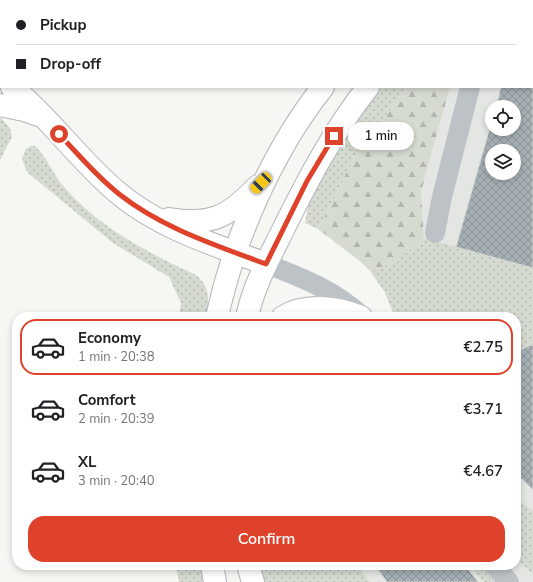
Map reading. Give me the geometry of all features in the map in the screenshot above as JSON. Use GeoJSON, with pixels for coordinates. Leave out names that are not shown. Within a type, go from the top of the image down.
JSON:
{"type":"FeatureCollection","features":[{"type":"Feature","properties":{"kind":"main road"},"geometry":{"type":"LineString","coordinates":[[13,88],[104,181],[132,204],[173,227],[266,264]]}},
{"type":"Feature","properties":{"kind":"main road"},"geometry":{"type":"LineString","coordinates":[[218,312],[236,253],[249,217],[269,174],[290,137],[322,88]]}},
{"type":"Feature","properties":{"kind":"main road"},"geometry":{"type":"LineString","coordinates":[[248,312],[255,288],[310,175],[339,126],[367,88]]}},
{"type":"Feature","properties":{"kind":"main road"},"geometry":{"type":"LineString","coordinates":[[0,105],[24,110],[46,120]]}},
{"type":"Feature","properties":{"kind":"main road"},"geometry":{"type":"LineString","coordinates":[[150,215],[188,222],[211,220],[239,205],[269,174]]}},
{"type":"Feature","properties":{"kind":"main road"},"geometry":{"type":"LineString","coordinates":[[294,312],[301,309],[319,308],[338,312]]}},
{"type":"Feature","properties":{"kind":"main road"},"geometry":{"type":"LineString","coordinates":[[213,570],[215,582]]}},
{"type":"Feature","properties":{"kind":"main road"},"geometry":{"type":"LineString","coordinates":[[249,570],[253,582]]}},
{"type":"Feature","properties":{"kind":"street"},"geometry":{"type":"LineString","coordinates":[[435,233],[442,197],[470,88]]}},
{"type":"Feature","properties":{"kind":"street"},"geometry":{"type":"LineString","coordinates":[[266,264],[322,288],[345,302],[356,312]]}},
{"type":"Feature","properties":{"kind":"street"},"geometry":{"type":"LineString","coordinates":[[498,570],[509,582]]}},
{"type":"Feature","properties":{"kind":"shaded area"},"geometry":{"type":"Polygon","coordinates":[[[450,88],[533,88],[533,582],[370,582],[361,570],[521,570],[521,312],[418,311],[424,238],[421,192],[450,88]]]}},
{"type":"Feature","properties":{"kind":"green space"},"geometry":{"type":"Polygon","coordinates":[[[381,88],[407,88],[356,154],[318,229],[305,223],[309,201],[327,166],[357,119],[381,88]]]}},
{"type":"Feature","properties":{"kind":"green space"},"geometry":{"type":"Polygon","coordinates":[[[407,88],[450,88],[421,192],[424,238],[394,263],[370,271],[361,262],[318,229],[356,154],[407,88]]]}},
{"type":"Feature","properties":{"kind":"green space"},"geometry":{"type":"Polygon","coordinates":[[[0,117],[10,128],[12,137],[0,160],[0,117]]]}},
{"type":"Feature","properties":{"kind":"green space"},"geometry":{"type":"Polygon","coordinates":[[[31,146],[35,146],[65,188],[94,216],[126,238],[201,279],[208,294],[207,312],[180,312],[181,303],[169,277],[113,243],[27,172],[22,159],[26,149],[31,146]]]}},
{"type":"Feature","properties":{"kind":"green space"},"geometry":{"type":"Polygon","coordinates":[[[424,238],[533,268],[533,344],[521,350],[521,312],[393,312],[384,291],[370,271],[394,263],[424,238]]]}},
{"type":"Feature","properties":{"kind":"green space"},"geometry":{"type":"Polygon","coordinates":[[[521,502],[533,511],[533,574],[521,563],[521,502]]]}},
{"type":"Feature","properties":{"kind":"green space"},"geometry":{"type":"Polygon","coordinates":[[[177,570],[202,570],[205,582],[179,582],[177,570]]]}},
{"type":"Feature","properties":{"kind":"green space"},"geometry":{"type":"Polygon","coordinates":[[[258,570],[361,570],[370,582],[260,582],[258,570]]]}},
{"type":"Feature","properties":{"kind":"green space"},"geometry":{"type":"Polygon","coordinates":[[[473,570],[483,570],[494,582],[484,582],[473,570]]]}},
{"type":"Feature","properties":{"kind":"building"},"geometry":{"type":"Polygon","coordinates":[[[501,88],[533,88],[533,268],[456,247],[485,145],[485,180],[521,180],[521,144],[485,144],[487,136],[521,136],[521,100],[498,100],[501,88]]]}},
{"type":"Feature","properties":{"kind":"building"},"geometry":{"type":"Polygon","coordinates":[[[533,344],[533,490],[521,478],[521,350],[533,344]]]}},
{"type":"Feature","properties":{"kind":"building"},"geometry":{"type":"Polygon","coordinates":[[[379,570],[469,570],[478,582],[387,582],[379,570]]]}},
{"type":"Feature","properties":{"kind":"route"},"geometry":{"type":"LineString","coordinates":[[59,134],[91,168],[132,204],[150,215],[195,237],[266,264],[307,181],[334,136]]}}]}
